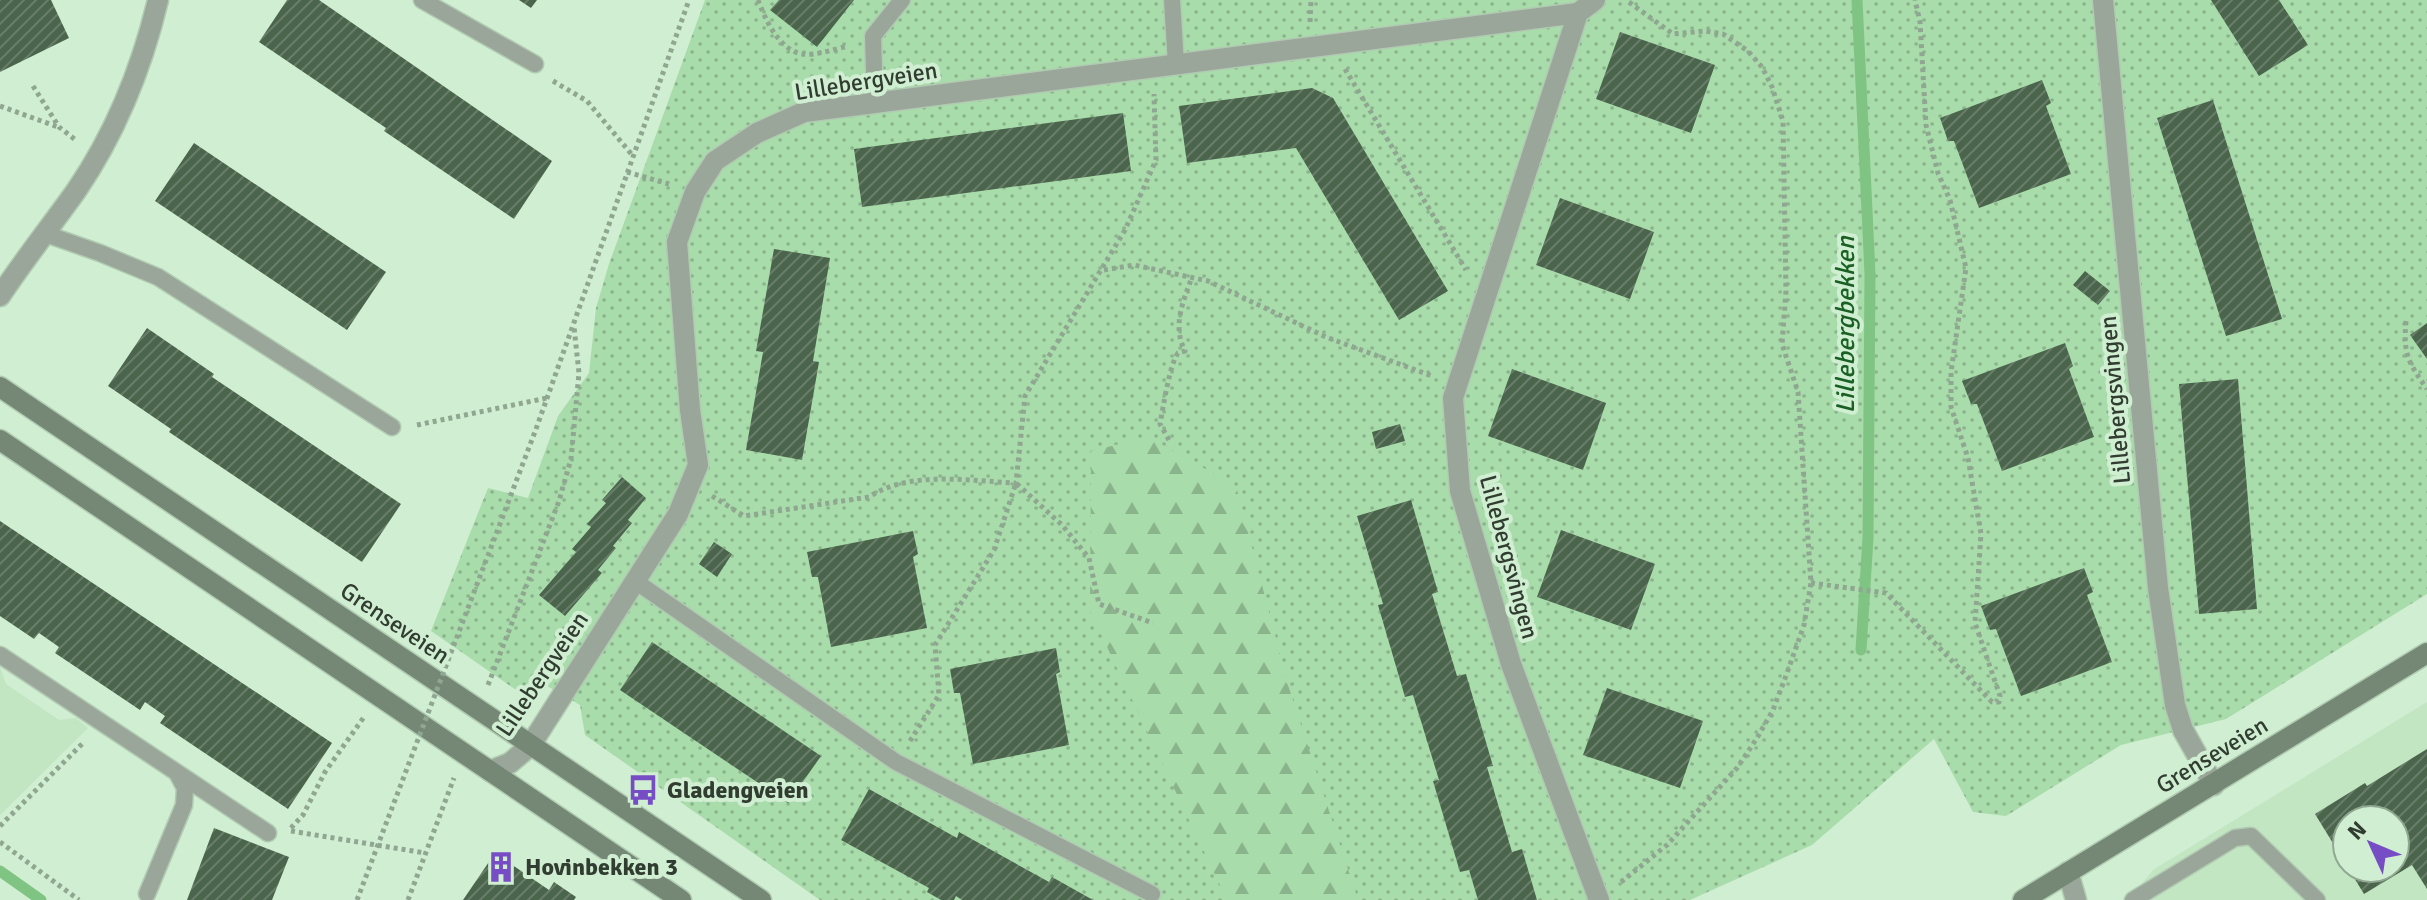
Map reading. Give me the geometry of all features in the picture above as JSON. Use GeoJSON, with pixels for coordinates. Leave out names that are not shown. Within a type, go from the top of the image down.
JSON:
{"type":"FeatureCollection","features":[{"type":"Feature","properties":{"kind":"main road","name":"Grenseveien"},"geometry":{"type":"LineString","coordinates":[[0,387],[761,900]]}},
{"type":"Feature","properties":{"kind":"main road"},"geometry":{"type":"LineString","coordinates":[[0,440],[681,900]]}},
{"type":"Feature","properties":{"kind":"main road","name":"Grenseveien"},"geometry":{"type":"LineString","coordinates":[[2023,900],[2427,653]]}},
{"type":"Feature","properties":{"kind":"street"},"geometry":{"type":"LineString","coordinates":[[0,296],[76,191],[97,156],[147,46],[158,0]]}},
{"type":"Feature","properties":{"kind":"street"},"geometry":{"type":"LineString","coordinates":[[1578,13],[1595,0]]}},
{"type":"Feature","properties":{"kind":"street","name":"Lillebergsvingen"},"geometry":{"type":"LineString","coordinates":[[2103,0],[2158,588],[2170,681],[2183,730],[2214,785]]}},
{"type":"Feature","properties":{"kind":"street","name":"Lillebergveien"},"geometry":{"type":"LineString","coordinates":[[490,771],[510,763],[530,746],[678,514],[698,465],[690,410],[677,242],[695,192],[715,161],[757,133],[804,112],[1578,13]]}},
{"type":"Feature","properties":{"kind":"street","name":"Lillebergsvingen"},"geometry":{"type":"LineString","coordinates":[[1578,13],[1453,398],[1460,491],[1511,664],[1604,895]]}},
{"type":"Feature","properties":{"kind":"street"},"geometry":{"type":"LineString","coordinates":[[2068,872],[2076,900]]}},
{"type":"Feature","properties":{"kind":"lane"},"geometry":{"type":"LineString","coordinates":[[422,0],[535,64]]}},
{"type":"Feature","properties":{"kind":"lane"},"geometry":{"type":"LineString","coordinates":[[875,103],[873,36],[902,0]]}},
{"type":"Feature","properties":{"kind":"lane"},"geometry":{"type":"LineString","coordinates":[[1172,0],[1176,64]]}},
{"type":"Feature","properties":{"kind":"lane"},"geometry":{"type":"LineString","coordinates":[[43,233],[158,277],[392,427]]}},
{"type":"Feature","properties":{"kind":"lane"},"geometry":{"type":"LineString","coordinates":[[635,581],[896,762],[1152,894]]}},
{"type":"Feature","properties":{"kind":"lane"},"geometry":{"type":"LineString","coordinates":[[0,655],[268,833]]}},
{"type":"Feature","properties":{"kind":"lane"},"geometry":{"type":"LineString","coordinates":[[147,894],[184,805],[185,788],[177,772]]}},
{"type":"Feature","properties":{"kind":"lane"},"geometry":{"type":"LineString","coordinates":[[2133,900],[2235,838],[2251,836],[2317,900]]}},
{"type":"Feature","properties":{"kind":"path"},"geometry":{"type":"LineString","coordinates":[[357,900],[536,429],[689,0]]}},
{"type":"Feature","properties":{"kind":"path"},"geometry":{"type":"LineString","coordinates":[[758,0],[775,34],[789,47],[803,54],[873,42]]}},
{"type":"Feature","properties":{"kind":"path"},"geometry":{"type":"LineString","coordinates":[[1604,895],[1667,845],[1737,768],[1757,738],[1773,710],[1796,649],[1804,625],[1811,583],[1798,392],[1782,344],[1786,291],[1783,121],[1762,67],[1748,51],[1723,34],[1705,31],[1673,34],[1626,0]]}},
{"type":"Feature","properties":{"kind":"path"},"geometry":{"type":"LineString","coordinates":[[1811,583],[1886,593],[1992,702],[1999,702],[2000,696],[1975,623],[1981,534],[1968,458],[1951,407],[1951,372],[1966,268],[1950,200],[1938,173],[1926,125],[1920,22],[1915,0]]}},
{"type":"Feature","properties":{"kind":"path"},"geometry":{"type":"LineString","coordinates":[[1330,45],[1484,301]]}},
{"type":"Feature","properties":{"kind":"path"},"geometry":{"type":"LineString","coordinates":[[535,64],[557,83],[587,101],[633,156]]}},
{"type":"Feature","properties":{"kind":"path"},"geometry":{"type":"LineString","coordinates":[[896,762],[939,695],[935,645],[994,550],[1016,483],[1025,396],[1103,271],[1156,160],[1151,67]]}},
{"type":"Feature","properties":{"kind":"path"},"geometry":{"type":"LineString","coordinates":[[33,86],[59,127]]}},
{"type":"Feature","properties":{"kind":"path"},"geometry":{"type":"LineString","coordinates":[[0,106],[59,127],[97,156]]}},
{"type":"Feature","properties":{"kind":"path"},"geometry":{"type":"LineString","coordinates":[[627,172],[695,192]]}},
{"type":"Feature","properties":{"kind":"path"},"geometry":{"type":"LineString","coordinates":[[1103,271],[1134,265],[1208,281],[1326,337],[1457,385]]}},
{"type":"Feature","properties":{"kind":"path"},"geometry":{"type":"LineString","coordinates":[[1169,440],[1161,431],[1160,424],[1173,360],[1178,353],[1185,351],[1180,341],[1179,321],[1192,277]]}},
{"type":"Feature","properties":{"kind":"path"},"geometry":{"type":"LineString","coordinates":[[2406,321],[2404,347],[2413,369],[2427,389]]}},
{"type":"Feature","properties":{"kind":"path"},"geometry":{"type":"LineString","coordinates":[[488,686],[559,501],[571,459],[579,373],[574,325]]}},
{"type":"Feature","properties":{"kind":"path"},"geometry":{"type":"LineString","coordinates":[[392,427],[547,398]]}},
{"type":"Feature","properties":{"kind":"path"},"geometry":{"type":"LineString","coordinates":[[691,483],[744,516],[869,497],[885,487],[923,480],[1016,483],[1062,525],[1089,558],[1099,604],[1153,623]]}},
{"type":"Feature","properties":{"kind":"path"},"geometry":{"type":"LineString","coordinates":[[268,833],[280,836],[303,815],[325,772],[365,716]]}},
{"type":"Feature","properties":{"kind":"path"},"geometry":{"type":"LineString","coordinates":[[0,826],[103,723]]}},
{"type":"Feature","properties":{"kind":"path"},"geometry":{"type":"LineString","coordinates":[[408,900],[455,776]]}},
{"type":"Feature","properties":{"kind":"path"},"geometry":{"type":"LineString","coordinates":[[288,830],[425,853]]}},
{"type":"Feature","properties":{"kind":"path"},"geometry":{"type":"LineString","coordinates":[[0,842],[79,900]]}},
{"type":"Feature","properties":{"kind":"shaded area"},"geometry":{"type":"Polygon","coordinates":[[[0,667],[6,684],[59,720],[76,718],[88,728],[0,815],[0,667]]]}},
{"type":"Feature","properties":{"kind":"shaded area"},"geometry":{"type":"Polygon","coordinates":[[[2427,702],[2427,900],[2129,900],[2153,870],[2427,702]]]}},
{"type":"Feature","properties":{"kind":"green space"},"geometry":{"type":"Polygon","coordinates":[[[705,0],[2427,0],[2427,594],[2226,719],[2121,745],[2006,816],[1973,812],[1934,739],[1812,845],[1690,900],[820,900],[585,735],[580,705],[540,682],[519,692],[431,631],[488,488],[528,498],[558,416],[589,373],[596,308],[609,264],[705,0]]]}},
{"type":"Feature","properties":{"kind":"green space"},"geometry":{"type":"Polygon","coordinates":[[[1148,437],[1236,486],[1289,688],[1358,900],[1227,900],[1090,611],[1091,451],[1148,437]]]}},
{"type":"Feature","properties":{"kind":"building"},"geometry":{"type":"Polygon","coordinates":[[[0,0],[51,0],[69,38],[0,72],[0,0]]]}},
{"type":"Feature","properties":{"kind":"building"},"geometry":{"type":"Polygon","coordinates":[[[287,0],[319,0],[552,161],[514,219],[259,42],[287,0]]]}},
{"type":"Feature","properties":{"kind":"building"},"geometry":{"type":"Polygon","coordinates":[[[519,0],[537,0],[531,8],[519,0]]]}},
{"type":"Feature","properties":{"kind":"building"},"geometry":{"type":"Polygon","coordinates":[[[779,0],[854,0],[817,47],[770,10],[779,0]]]}},
{"type":"Feature","properties":{"kind":"building"},"geometry":{"type":"Polygon","coordinates":[[[2211,0],[2279,0],[2308,45],[2259,76],[2211,0]]]}},
{"type":"Feature","properties":{"kind":"building"},"geometry":{"type":"Polygon","coordinates":[[[1620,32],[1715,65],[1691,133],[1596,99],[1620,32]]]}},
{"type":"Feature","properties":{"kind":"building"},"geometry":{"type":"Polygon","coordinates":[[[2042,80],[2051,103],[2046,106],[2071,174],[1979,208],[1954,141],[1948,141],[1940,118],[2042,80]]]}},
{"type":"Feature","properties":{"kind":"building"},"geometry":{"type":"Polygon","coordinates":[[[1312,88],[1333,98],[1448,291],[1399,320],[1296,148],[1187,163],[1179,106],[1312,88]]]}},
{"type":"Feature","properties":{"kind":"building"},"geometry":{"type":"Polygon","coordinates":[[[2213,100],[2282,319],[2226,336],[2157,118],[2213,100]]]}},
{"type":"Feature","properties":{"kind":"building"},"geometry":{"type":"Polygon","coordinates":[[[1123,113],[1131,171],[862,207],[854,149],[1123,113]]]}},
{"type":"Feature","properties":{"kind":"building"},"geometry":{"type":"Polygon","coordinates":[[[194,143],[386,272],[347,330],[155,201],[194,143]]]}},
{"type":"Feature","properties":{"kind":"building"},"geometry":{"type":"Polygon","coordinates":[[[1560,198],[1654,232],[1630,299],[1536,265],[1560,198]]]}},
{"type":"Feature","properties":{"kind":"building"},"geometry":{"type":"Polygon","coordinates":[[[774,249],[830,258],[813,361],[819,362],[802,460],[746,450],[763,352],[756,351],[774,249]]]}},
{"type":"Feature","properties":{"kind":"building"},"geometry":{"type":"Polygon","coordinates":[[[2085,271],[2110,291],[2098,305],[2073,285],[2085,271]]]}},
{"type":"Feature","properties":{"kind":"building"},"geometry":{"type":"Polygon","coordinates":[[[2427,323],[2427,359],[2410,335],[2427,323]]]}},
{"type":"Feature","properties":{"kind":"building"},"geometry":{"type":"Polygon","coordinates":[[[147,328],[214,374],[212,377],[401,504],[362,562],[169,432],[171,429],[108,386],[147,328]]]}},
{"type":"Feature","properties":{"kind":"building"},"geometry":{"type":"Polygon","coordinates":[[[2065,343],[2073,366],[2069,369],[2094,437],[2002,471],[1977,404],[1971,404],[1962,381],[2065,343]]]}},
{"type":"Feature","properties":{"kind":"building"},"geometry":{"type":"Polygon","coordinates":[[[1512,369],[1606,403],[1583,470],[1488,436],[1512,369]]]}},
{"type":"Feature","properties":{"kind":"building"},"geometry":{"type":"Polygon","coordinates":[[[2238,379],[2257,609],[2199,614],[2179,384],[2238,379]]]}},
{"type":"Feature","properties":{"kind":"building"},"geometry":{"type":"Polygon","coordinates":[[[1400,424],[1405,441],[1376,449],[1372,432],[1400,424]]]}},
{"type":"Feature","properties":{"kind":"building"},"geometry":{"type":"Polygon","coordinates":[[[622,477],[646,498],[628,520],[632,523],[613,546],[616,548],[598,570],[602,573],[565,616],[539,595],[576,552],[572,549],[591,527],[587,524],[606,503],[602,500],[622,477]]]}},
{"type":"Feature","properties":{"kind":"building"},"geometry":{"type":"Polygon","coordinates":[[[1411,500],[1438,592],[1432,594],[1457,676],[1466,674],[1493,766],[1487,767],[1512,852],[1522,849],[1537,900],[1478,900],[1469,870],[1460,872],[1433,781],[1439,780],[1413,695],[1405,697],[1378,605],[1383,604],[1357,516],[1411,500]]]}},
{"type":"Feature","properties":{"kind":"building"},"geometry":{"type":"Polygon","coordinates":[[[0,521],[332,743],[288,809],[160,723],[165,716],[145,702],[140,710],[55,653],[59,647],[39,633],[34,639],[0,616],[0,521]]]}},
{"type":"Feature","properties":{"kind":"building"},"geometry":{"type":"Polygon","coordinates":[[[1561,530],[1655,564],[1631,630],[1537,597],[1561,530]]]}},
{"type":"Feature","properties":{"kind":"building"},"geometry":{"type":"Polygon","coordinates":[[[913,531],[918,554],[913,557],[927,628],[831,647],[818,577],[812,577],[807,552],[913,531]]]}},
{"type":"Feature","properties":{"kind":"building"},"geometry":{"type":"Polygon","coordinates":[[[714,542],[732,554],[717,577],[699,564],[714,542]]]}},
{"type":"Feature","properties":{"kind":"building"},"geometry":{"type":"Polygon","coordinates":[[[2084,568],[2093,592],[2087,595],[2112,662],[2021,696],[1996,629],[1990,630],[1981,606],[2084,568]]]}},
{"type":"Feature","properties":{"kind":"building"},"geometry":{"type":"Polygon","coordinates":[[[652,642],[821,756],[788,803],[620,690],[652,642]]]}},
{"type":"Feature","properties":{"kind":"building"},"geometry":{"type":"Polygon","coordinates":[[[1056,648],[1060,672],[1056,674],[1069,745],[973,764],[960,693],[954,693],[950,669],[1056,648]]]}},
{"type":"Feature","properties":{"kind":"building"},"geometry":{"type":"Polygon","coordinates":[[[1607,688],[1703,721],[1680,788],[1583,755],[1607,688]]]}},
{"type":"Feature","properties":{"kind":"building"},"geometry":{"type":"Polygon","coordinates":[[[2427,749],[2427,889],[2411,866],[2411,804],[2331,804],[2365,783],[2367,786],[2427,749]]]}},
{"type":"Feature","properties":{"kind":"building"},"geometry":{"type":"Polygon","coordinates":[[[869,789],[957,838],[959,832],[1049,882],[1052,877],[1093,900],[962,900],[956,896],[954,900],[941,900],[927,892],[929,888],[841,840],[869,789]]]}},
{"type":"Feature","properties":{"kind":"building"},"geometry":{"type":"Polygon","coordinates":[[[2331,804],[2331,840],[2315,814],[2331,804]]]}},
{"type":"Feature","properties":{"kind":"building"},"geometry":{"type":"Polygon","coordinates":[[[214,828],[289,857],[272,900],[187,900],[214,828]]]}},
{"type":"Feature","properties":{"kind":"building","name":"Hovinbekken 3"},"geometry":{"type":"Polygon","coordinates":[[[495,853],[549,890],[554,882],[576,897],[574,900],[463,900],[495,853]]]}},
{"type":"Feature","properties":{"kind":"building"},"geometry":{"type":"Polygon","coordinates":[[[2358,884],[2381,884],[2364,894],[2358,884]]]}},
{"type":"Feature","properties":{"kind":"waterway","name":"Lillebergbekken"},"geometry":{"type":"LineString","coordinates":[[1857,0],[1870,274],[1868,538],[1861,650]]}},
{"type":"Feature","properties":{"kind":"waterway"},"geometry":{"type":"LineString","coordinates":[[0,871],[41,900]]}},
{"type":"Feature","properties":{"kind":"place","name":"Gladengveien"},"geometry":{"type":"Point","coordinates":[643,790]}},
{"type":"Feature","properties":{"kind":"place","name":"Hovinbekken 3"},"geometry":{"type":"Point","coordinates":[501,867]}}]}
